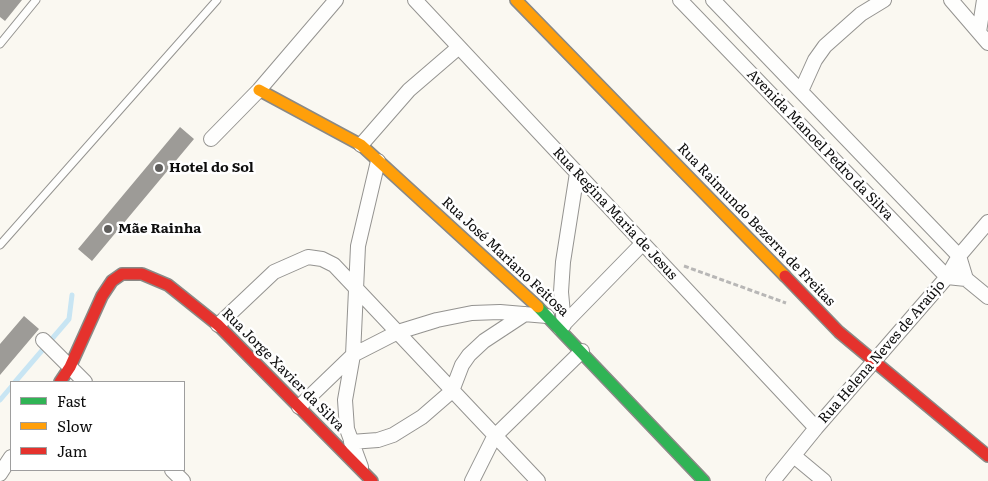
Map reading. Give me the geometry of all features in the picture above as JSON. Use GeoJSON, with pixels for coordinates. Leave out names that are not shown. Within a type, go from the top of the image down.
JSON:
{"type":"FeatureCollection","features":[{"type":"Feature","properties":{"kind":"street"},"geometry":{"type":"LineString","coordinates":[[211,139],[259,90],[336,0]]}},
{"type":"Feature","properties":{"kind":"street","name":"Rua Regina Maria de Jesus"},"geometry":{"type":"LineString","coordinates":[[415,0],[816,428]]}},
{"type":"Feature","properties":{"kind":"street","name":"Rua Raimundo Bezerra de Freitas"},"geometry":{"type":"LineString","coordinates":[[516,0],[839,332],[988,456]]}},
{"type":"Feature","properties":{"kind":"street","name":"Avenida Manoel Pedro da Silva"},"geometry":{"type":"LineString","coordinates":[[680,0],[947,277]]}},
{"type":"Feature","properties":{"kind":"street","name":"Avenida Manoel Pedro da Silva"},"geometry":{"type":"LineString","coordinates":[[713,0],[959,256],[966,279]]}},
{"type":"Feature","properties":{"kind":"street"},"geometry":{"type":"LineString","coordinates":[[801,91],[814,60],[825,46],[861,14],[884,0]]}},
{"type":"Feature","properties":{"kind":"street"},"geometry":{"type":"LineString","coordinates":[[951,0],[988,43]]}},
{"type":"Feature","properties":{"kind":"street"},"geometry":{"type":"LineString","coordinates":[[978,32],[984,0]]}},
{"type":"Feature","properties":{"kind":"street"},"geometry":{"type":"LineString","coordinates":[[726,47],[739,27]]}},
{"type":"Feature","properties":{"kind":"street"},"geometry":{"type":"LineString","coordinates":[[361,146],[409,90],[459,47]]}},
{"type":"Feature","properties":{"kind":"street","name":"Rua José Mariano Feitosa"},"geometry":{"type":"LineString","coordinates":[[259,90],[361,146],[519,288],[546,316],[562,327],[582,351],[704,481]]}},
{"type":"Feature","properties":{"kind":"street"},"geometry":{"type":"LineString","coordinates":[[367,476],[351,442],[345,415],[345,400],[353,355],[358,246],[378,161]]}},
{"type":"Feature","properties":{"kind":"street"},"geometry":{"type":"LineString","coordinates":[[562,327],[561,292],[563,262],[577,173]]}},
{"type":"Feature","properties":{"kind":"street","name":"Rua Helena Neves de Araújo"},"geometry":{"type":"LineString","coordinates":[[773,481],[816,428],[947,277],[959,256],[988,222]]}},
{"type":"Feature","properties":{"kind":"street"},"geometry":{"type":"LineString","coordinates":[[562,327],[642,243]]}},
{"type":"Feature","properties":{"kind":"street"},"geometry":{"type":"LineString","coordinates":[[218,326],[274,272],[308,257],[322,259],[334,265],[356,287],[494,437],[538,481]]}},
{"type":"Feature","properties":{"kind":"street","name":"Rua Jorge Xavier da Silva"},"geometry":{"type":"LineString","coordinates":[[61,381],[102,296],[112,281],[122,274],[130,272],[142,274],[168,285],[218,326],[367,476]]}},
{"type":"Feature","properties":{"kind":"street"},"geometry":{"type":"LineString","coordinates":[[947,277],[966,279],[988,297]]}},
{"type":"Feature","properties":{"kind":"street"},"geometry":{"type":"LineString","coordinates":[[299,407],[353,355],[398,332],[438,320],[472,313],[546,316]]}},
{"type":"Feature","properties":{"kind":"street"},"geometry":{"type":"LineString","coordinates":[[351,442],[378,440],[393,436],[422,417],[452,391],[462,365],[484,341],[525,314]]}},
{"type":"Feature","properties":{"kind":"street"},"geometry":{"type":"LineString","coordinates":[[43,340],[84,381]]}},
{"type":"Feature","properties":{"kind":"street"},"geometry":{"type":"LineString","coordinates":[[472,481],[494,437],[582,351]]}},
{"type":"Feature","properties":{"kind":"street"},"geometry":{"type":"LineString","coordinates":[[794,456],[824,481]]}},
{"type":"Feature","properties":{"kind":"street"},"geometry":{"type":"LineString","coordinates":[[0,474],[10,459]]}},
{"type":"Feature","properties":{"kind":"street"},"geometry":{"type":"LineString","coordinates":[[173,471],[183,481]]}},
{"type":"Feature","properties":{"kind":"lane"},"geometry":{"type":"LineString","coordinates":[[0,44],[36,0]]}},
{"type":"Feature","properties":{"kind":"lane"},"geometry":{"type":"LineString","coordinates":[[0,246],[217,0]]}},
{"type":"Feature","properties":{"kind":"path"},"geometry":{"type":"LineString","coordinates":[[681,266],[791,305]]}},
{"type":"Feature","properties":{"kind":"building"},"geometry":{"type":"Polygon","coordinates":[[[0,0],[22,0],[5,21],[0,17],[0,0]]]}},
{"type":"Feature","properties":{"kind":"building"},"geometry":{"type":"Polygon","coordinates":[[[180,127],[194,139],[92,261],[78,249],[180,127]]]}},
{"type":"Feature","properties":{"kind":"building"},"geometry":{"type":"Polygon","coordinates":[[[24,316],[39,329],[0,375],[0,344],[24,316]]]}},
{"type":"Feature","properties":{"kind":"waterway"},"geometry":{"type":"LineString","coordinates":[[16,381],[69,319],[72,295]]}},
{"type":"Feature","properties":{"kind":"waterway"},"geometry":{"type":"LineString","coordinates":[[0,400],[10,388]]}},
{"type":"Feature","properties":{"kind":"traffic: fast"},"geometry":{"type":"LineString","coordinates":[[538,307],[704,481]]}},
{"type":"Feature","properties":{"kind":"traffic: slow"},"geometry":{"type":"LineString","coordinates":[[516,0],[785,276]]}},
{"type":"Feature","properties":{"kind":"traffic: slow"},"geometry":{"type":"LineString","coordinates":[[259,90],[361,145],[538,307]]}},
{"type":"Feature","properties":{"kind":"traffic: jam"},"geometry":{"type":"LineString","coordinates":[[61,381],[70,367],[102,296],[112,281],[122,274],[142,274],[168,285],[218,325],[372,481]]}},
{"type":"Feature","properties":{"kind":"traffic: jam"},"geometry":{"type":"LineString","coordinates":[[785,276],[839,332],[988,456]]}},
{"type":"Feature","properties":{"kind":"place","name":"Hotel do Sol"},"geometry":{"type":"Point","coordinates":[159,168]}},
{"type":"Feature","properties":{"kind":"place","name":"Mãe Rainha"},"geometry":{"type":"Point","coordinates":[108,229]}}]}
